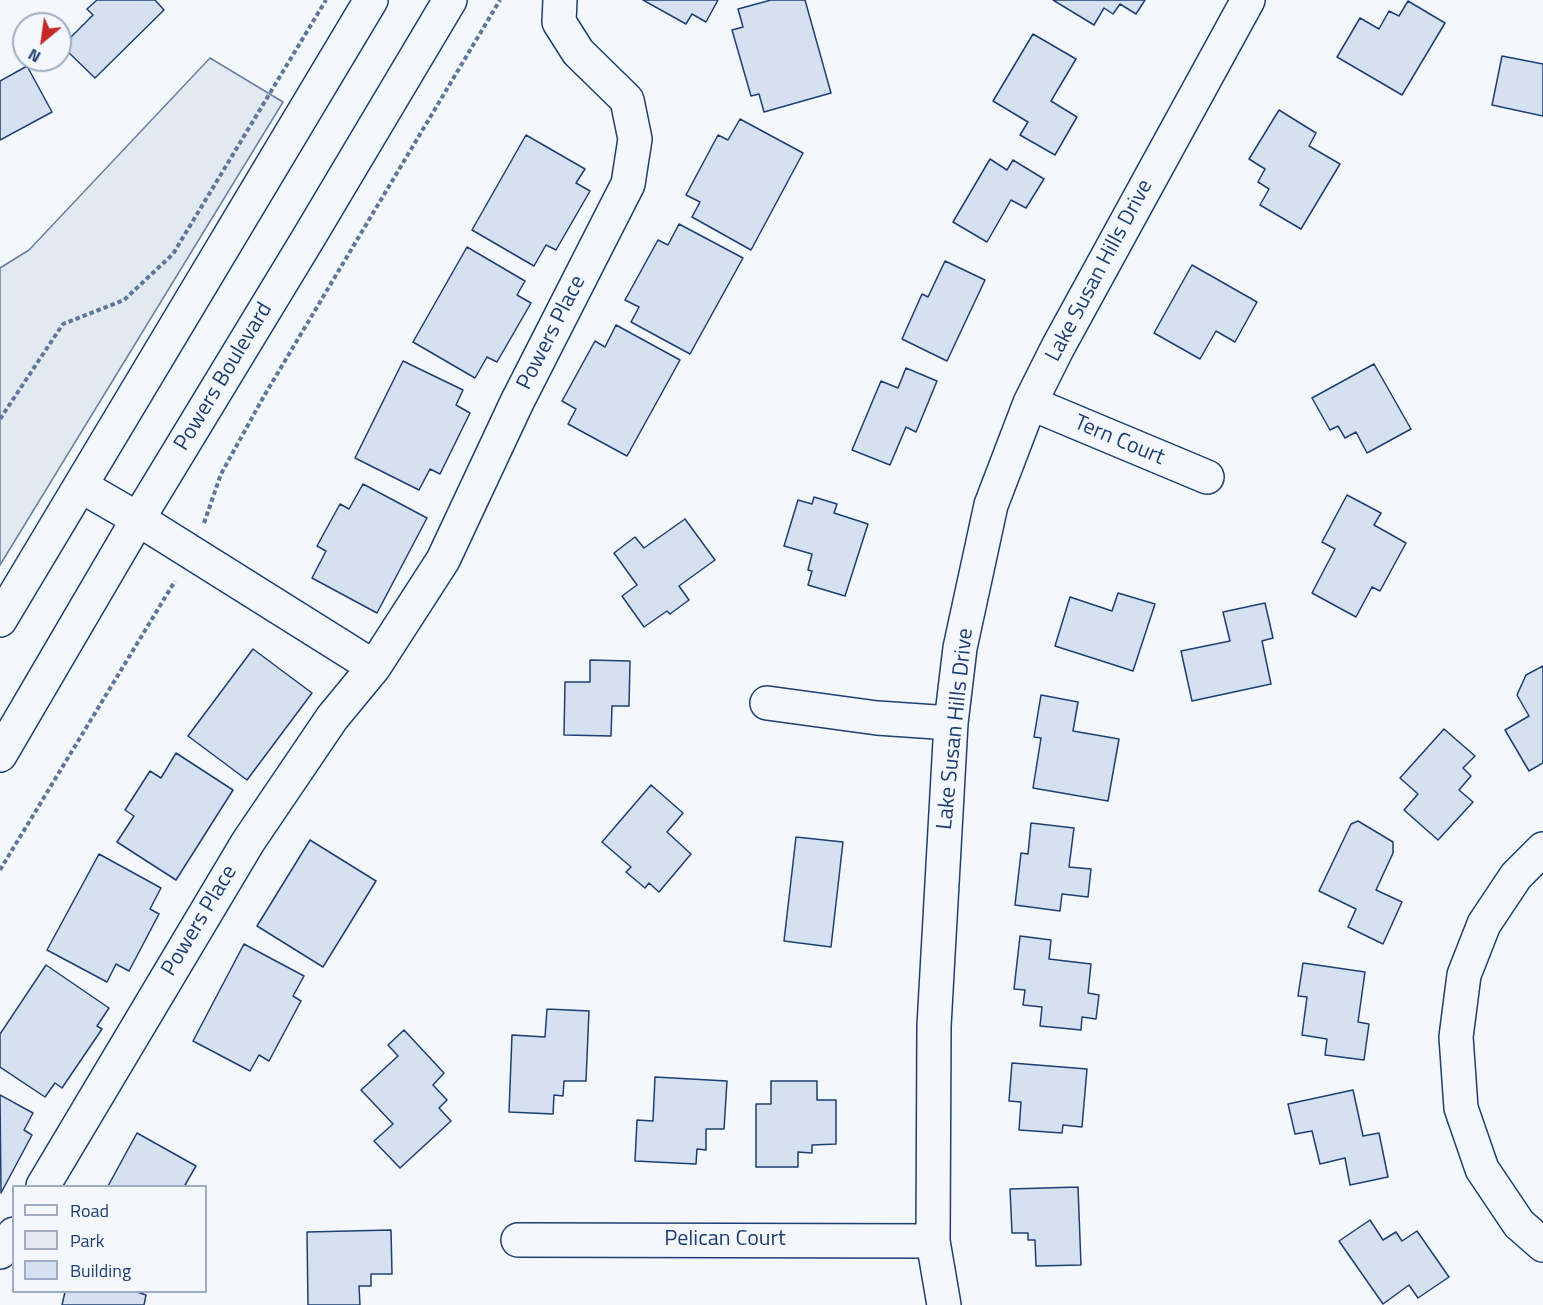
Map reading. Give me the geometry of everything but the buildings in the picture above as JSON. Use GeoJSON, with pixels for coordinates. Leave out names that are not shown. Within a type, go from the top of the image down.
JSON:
{"type":"FeatureCollection","features":[{"type":"Feature","properties":{"kind":"street"},"geometry":{"type":"LineString","coordinates":[[0,620],[371,0]]}},
{"type":"Feature","properties":{"kind":"street","name":"Powers Boulevard"},"geometry":{"type":"LineString","coordinates":[[0,755],[138,519],[450,0]]}},
{"type":"Feature","properties":{"kind":"street","name":"Powers Place"},"geometry":{"type":"LineString","coordinates":[[44,1185],[248,842],[332,718],[374,667],[442,560],[517,402],[628,184],[635,139],[627,100],[578,52],[559,22],[560,0]]}},
{"type":"Feature","properties":{"kind":"street","name":"Lake Susan Hills Drive"},"geometry":{"type":"LineString","coordinates":[[944,1305],[933,1241],[934,1026],[951,723],[960,648],[991,506],[1030,403],[1058,347],[1248,0]]}},
{"type":"Feature","properties":{"kind":"street","name":"Tern Court"},"geometry":{"type":"LineString","coordinates":[[1030,403],[1207,477]]}},
{"type":"Feature","properties":{"kind":"street"},"geometry":{"type":"LineString","coordinates":[[81,486],[138,519],[374,667]]}},
{"type":"Feature","properties":{"kind":"street"},"geometry":{"type":"LineString","coordinates":[[767,703],[877,718],[951,723]]}},
{"type":"Feature","properties":{"kind":"street"},"geometry":{"type":"LineString","coordinates":[[1543,849],[1516,876],[1484,924],[1464,975],[1456,1037],[1461,1108],[1482,1169],[1519,1224],[1543,1245]]}},
{"type":"Feature","properties":{"kind":"street"},"geometry":{"type":"LineString","coordinates":[[0,1252],[12,1237]]}},
{"type":"Feature","properties":{"kind":"street","name":"Pelican Court"},"geometry":{"type":"LineString","coordinates":[[518,1240],[933,1241]]}},
{"type":"Feature","properties":{"kind":"path"},"geometry":{"type":"LineString","coordinates":[[0,419],[63,324],[124,300],[173,254],[326,0]]}},
{"type":"Feature","properties":{"kind":"path"},"geometry":{"type":"LineString","coordinates":[[0,870],[193,553],[221,474],[500,0]]}},
{"type":"Feature","properties":{"kind":"green space"},"geometry":{"type":"Polygon","coordinates":[[[210,58],[283,102],[0,565],[0,268],[29,250],[210,58]]]}}]}
